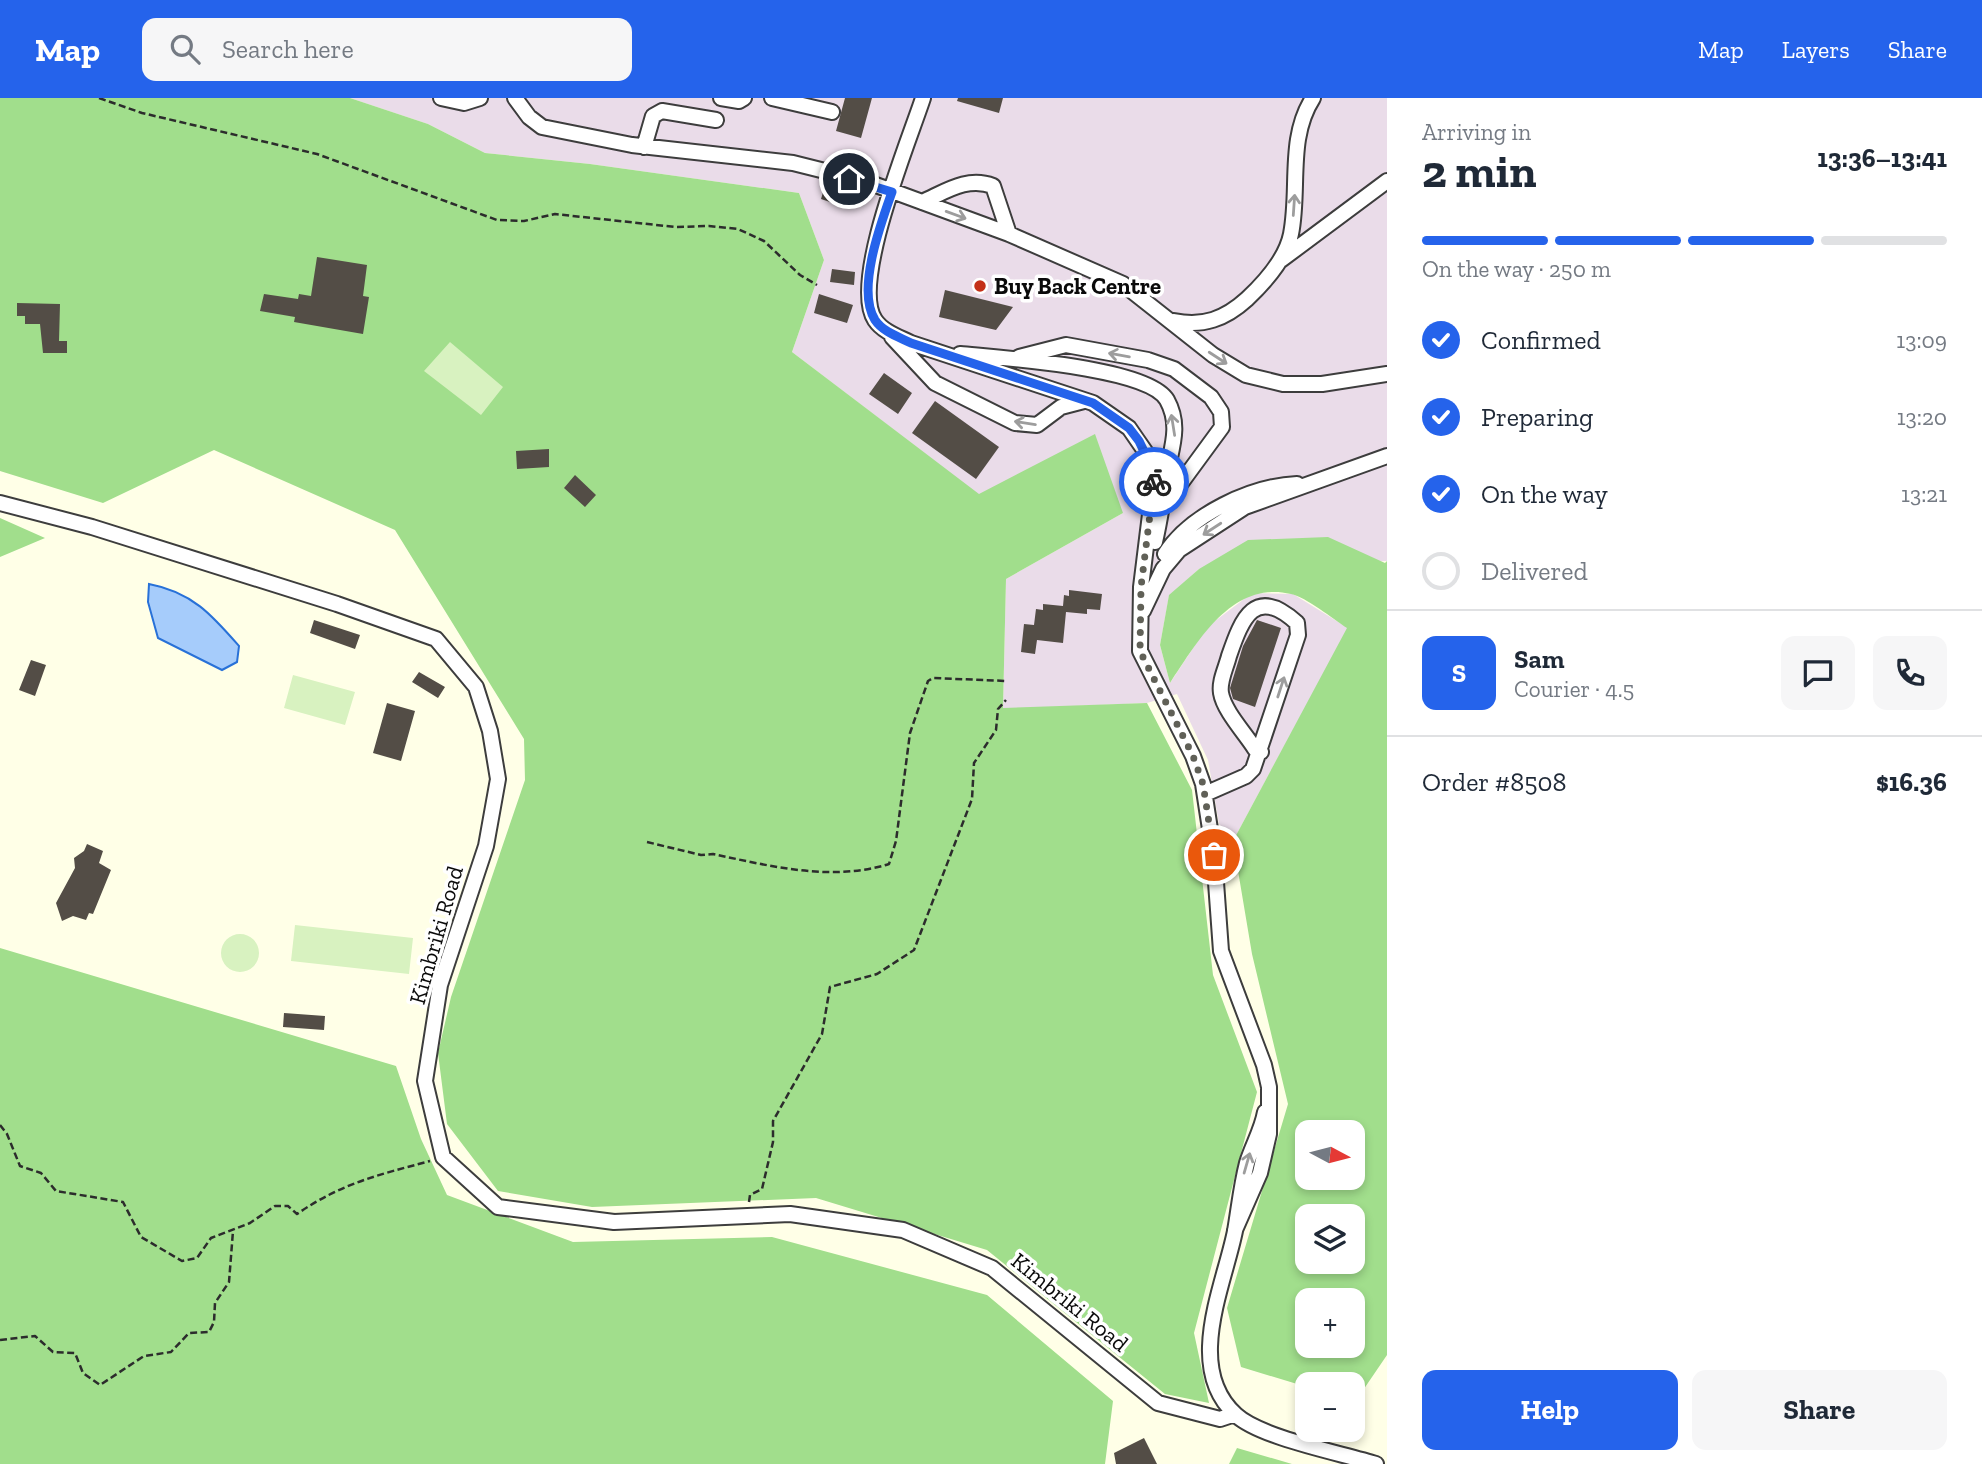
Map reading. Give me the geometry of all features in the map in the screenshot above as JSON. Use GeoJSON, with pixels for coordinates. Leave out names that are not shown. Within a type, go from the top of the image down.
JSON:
{"type":"FeatureCollection","features":[{"type":"Feature","properties":{"kind":"street"},"geometry":{"type":"LineString","coordinates":[[440,98],[464,103],[480,98]]}},
{"type":"Feature","properties":{"kind":"street"},"geometry":{"type":"LineString","coordinates":[[515,98],[523,111],[542,127],[644,147],[793,163],[865,181],[1009,234],[1123,284],[1213,355],[1246,375],[1283,384],[1322,384],[1387,373]]}},
{"type":"Feature","properties":{"kind":"street"},"geometry":{"type":"LineString","coordinates":[[722,98],[738,101],[744,98]]}},
{"type":"Feature","properties":{"kind":"street"},"geometry":{"type":"LineString","coordinates":[[772,98],[832,112]]}},
{"type":"Feature","properties":{"kind":"street"},"geometry":{"type":"LineString","coordinates":[[923,98],[879,228],[869,288],[869,306],[876,321],[935,383],[1015,423],[1037,425],[1061,407],[1085,400]]}},
{"type":"Feature","properties":{"kind":"street"},"geometry":{"type":"LineString","coordinates":[[1280,261],[1291,236],[1297,140],[1313,98]]}},
{"type":"Feature","properties":{"kind":"street"},"geometry":{"type":"LineString","coordinates":[[644,147],[653,116],[662,111],[716,120]]}},
{"type":"Feature","properties":{"kind":"street"},"geometry":{"type":"LineString","coordinates":[[1173,321],[1194,325],[1212,321],[1234,310],[1280,261],[1387,181]]}},
{"type":"Feature","properties":{"kind":"street"},"geometry":{"type":"LineString","coordinates":[[922,202],[964,183],[982,182],[993,187],[1009,234]]}},
{"type":"Feature","properties":{"kind":"street"},"geometry":{"type":"LineString","coordinates":[[887,331],[933,350],[1085,400],[1100,407],[1129,428],[1149,457],[1155,474],[1145,593]]}},
{"type":"Feature","properties":{"kind":"street"},"geometry":{"type":"LineString","coordinates":[[1010,359],[1066,345],[1148,360],[1174,369],[1211,397],[1224,421],[1216,437],[1184,475],[1163,509]]}},
{"type":"Feature","properties":{"kind":"street"},"geometry":{"type":"LineString","coordinates":[[933,350],[1072,367],[1141,381],[1158,389],[1167,401],[1173,419],[1175,443],[1166,475],[1163,509],[1139,622],[1140,651],[1193,756],[1205,794],[1214,855],[1220,951],[1264,1065],[1269,1087],[1269,1134],[1260,1172],[1235,1230],[1215,1307],[1211,1348],[1217,1384],[1235,1415]]}},
{"type":"Feature","properties":{"kind":"street"},"geometry":{"type":"LineString","coordinates":[[1145,593],[1179,550],[1245,508],[1387,456]]}},
{"type":"Feature","properties":{"kind":"street"},"geometry":{"type":"LineString","coordinates":[[1145,593],[1158,565],[1177,537],[1196,524],[1231,501],[1277,485],[1312,483]]}},
{"type":"Feature","properties":{"kind":"street","name":"Kimbriki Road"},"geometry":{"type":"LineString","coordinates":[[0,503],[113,533],[337,604],[436,639],[476,687],[490,731],[498,779],[486,846],[440,985],[425,1081],[443,1157],[498,1207],[614,1222],[790,1214],[903,1230],[992,1268],[1158,1404],[1220,1419],[1235,1415],[1267,1432],[1376,1464]]}},
{"type":"Feature","properties":{"kind":"street"},"geometry":{"type":"LineString","coordinates":[[1205,794],[1246,776],[1261,752],[1298,635],[1297,623],[1284,612],[1266,605],[1251,610],[1240,623],[1220,686],[1221,697],[1255,749],[1261,752]]}},
{"type":"Feature","properties":{"kind":"path"},"geometry":{"type":"LineString","coordinates":[[99,98],[142,113],[317,154],[497,220],[524,221],[555,214],[675,227],[738,229],[764,242],[800,275],[817,285]]}},
{"type":"Feature","properties":{"kind":"path"},"geometry":{"type":"LineString","coordinates":[[647,842],[701,855],[713,854],[820,873],[874,868],[888,864],[896,841],[910,733],[928,681],[933,678],[1007,681]]}},
{"type":"Feature","properties":{"kind":"path"},"geometry":{"type":"LineString","coordinates":[[748,1216],[750,1195],[762,1189],[773,1142],[773,1122],[822,1034],[830,987],[877,974],[914,950],[972,799],[974,763],[996,730],[998,709],[1006,700]]}},
{"type":"Feature","properties":{"kind":"path"},"geometry":{"type":"LineString","coordinates":[[0,1125],[8,1134],[20,1166],[41,1173],[56,1191],[124,1202],[141,1237],[182,1261],[197,1258],[211,1238],[250,1223],[275,1206],[288,1206],[297,1214],[320,1198],[334,1196],[350,1184],[373,1174],[443,1157]]}},
{"type":"Feature","properties":{"kind":"path"},"geometry":{"type":"LineString","coordinates":[[0,1340],[35,1336],[53,1352],[75,1353],[83,1373],[100,1385],[144,1356],[171,1352],[189,1333],[209,1332],[214,1322],[215,1303],[229,1282],[233,1229]]}},
{"type":"Feature","properties":{"kind":"shaded area"},"geometry":{"type":"Polygon","coordinates":[[[350,98],[1387,98],[1387,561],[1199,569],[1169,596],[1160,645],[1170,683],[1207,627],[1252,593],[1293,594],[1348,628],[1233,841],[1219,824],[1208,760],[1177,694],[1147,703],[1003,709],[1006,579],[1123,513],[979,495],[792,352],[824,260],[799,193],[590,164],[485,153],[428,124],[350,98]]]}},
{"type":"Feature","properties":{"kind":"green space"},"geometry":{"type":"Polygon","coordinates":[[[0,98],[350,98],[428,124],[485,153],[590,164],[799,193],[824,260],[792,352],[979,494],[1095,434],[1123,513],[1006,579],[1003,708],[1147,703],[1192,790],[1213,975],[1257,1092],[1194,1333],[1209,1403],[1165,1394],[987,1250],[816,1198],[592,1207],[498,1191],[447,1124],[438,1053],[451,997],[525,780],[524,739],[395,530],[214,450],[103,503],[0,471],[0,98]]]}},
{"type":"Feature","properties":{"kind":"green space"},"geometry":{"type":"Polygon","coordinates":[[[450,342],[503,387],[481,415],[424,371],[450,342]]]}},
{"type":"Feature","properties":{"kind":"green space"},"geometry":{"type":"Polygon","coordinates":[[[0,518],[45,538],[0,557],[0,518]]]}},
{"type":"Feature","properties":{"kind":"green space"},"geometry":{"type":"Polygon","coordinates":[[[1328,537],[1385,563],[1387,561],[1387,1355],[1365,1387],[1365,1372],[1295,1372],[1295,1383],[1241,1367],[1227,1308],[1288,1104],[1252,954],[1233,841],[1347,628],[1312,604],[1291,594],[1270,592],[1251,596],[1234,605],[1205,633],[1170,683],[1160,645],[1169,595],[1199,569],[1248,540],[1328,537]]]}},
{"type":"Feature","properties":{"kind":"green space"},"geometry":{"type":"Polygon","coordinates":[[[293,675],[355,692],[345,725],[284,708],[293,675]]]}},
{"type":"Feature","properties":{"kind":"green space"},"geometry":{"type":"Polygon","coordinates":[[[295,925],[413,938],[409,974],[291,961],[295,925]]]}},
{"type":"Feature","properties":{"kind":"green space"},"geometry":{"type":"Polygon","coordinates":[[[240,934],[254,939],[259,953],[254,967],[240,972],[226,967],[221,953],[226,939],[240,934]]]}},
{"type":"Feature","properties":{"kind":"green space"},"geometry":{"type":"Polygon","coordinates":[[[0,948],[396,1066],[421,1139],[447,1195],[573,1242],[772,1237],[987,1295],[1113,1401],[1105,1464],[0,1464],[0,948]]]}},
{"type":"Feature","properties":{"kind":"green space"},"geometry":{"type":"Polygon","coordinates":[[[1237,1448],[1292,1464],[1229,1464],[1237,1448]]]}},
{"type":"Feature","properties":{"kind":"water"},"geometry":{"type":"Polygon","coordinates":[[[149,584],[177,593],[200,606],[239,646],[237,662],[222,670],[158,638],[148,602],[149,584]]]}},
{"type":"Feature","properties":{"kind":"building"},"geometry":{"type":"Polygon","coordinates":[[[845,98],[872,98],[861,138],[836,131],[845,98]]]}},
{"type":"Feature","properties":{"kind":"building"},"geometry":{"type":"Polygon","coordinates":[[[958,98],[1003,98],[999,113],[957,101],[958,98]]]}},
{"type":"Feature","properties":{"kind":"building"},"geometry":{"type":"Polygon","coordinates":[[[825,186],[846,192],[842,206],[821,199],[825,186]]]}},
{"type":"Feature","properties":{"kind":"building"},"geometry":{"type":"Polygon","coordinates":[[[317,257],[367,265],[363,296],[369,297],[363,334],[294,322],[295,317],[260,311],[264,294],[298,299],[299,294],[311,296],[317,257]]]}},
{"type":"Feature","properties":{"kind":"building"},"geometry":{"type":"Polygon","coordinates":[[[832,269],[855,272],[854,285],[830,282],[832,269]]]}},
{"type":"Feature","properties":{"kind":"building"},"geometry":{"type":"Polygon","coordinates":[[[945,290],[1013,307],[996,330],[939,317],[945,290]]]}},
{"type":"Feature","properties":{"kind":"building"},"geometry":{"type":"Polygon","coordinates":[[[819,294],[853,305],[847,323],[814,313],[819,294]]]}},
{"type":"Feature","properties":{"kind":"building"},"geometry":{"type":"Polygon","coordinates":[[[17,303],[60,304],[59,341],[67,341],[67,353],[43,353],[40,324],[25,324],[25,316],[17,316],[17,303]]]}},
{"type":"Feature","properties":{"kind":"building"},"geometry":{"type":"Polygon","coordinates":[[[884,373],[912,393],[898,414],[869,394],[884,373]]]}},
{"type":"Feature","properties":{"kind":"building"},"geometry":{"type":"Polygon","coordinates":[[[935,401],[999,447],[976,479],[912,433],[935,401]]]}},
{"type":"Feature","properties":{"kind":"building"},"geometry":{"type":"Polygon","coordinates":[[[549,449],[549,467],[517,469],[516,451],[549,449]]]}},
{"type":"Feature","properties":{"kind":"building"},"geometry":{"type":"Polygon","coordinates":[[[575,475],[596,495],[585,507],[564,488],[575,475]]]}},
{"type":"Feature","properties":{"kind":"building"},"geometry":{"type":"Polygon","coordinates":[[[1069,590],[1102,594],[1100,610],[1087,609],[1087,614],[1066,612],[1063,643],[1037,640],[1035,654],[1021,652],[1024,624],[1034,625],[1036,609],[1043,610],[1043,604],[1063,606],[1064,595],[1069,596],[1069,590]]]}},
{"type":"Feature","properties":{"kind":"building"},"geometry":{"type":"Polygon","coordinates":[[[314,620],[360,635],[355,649],[310,633],[314,620]]]}},
{"type":"Feature","properties":{"kind":"building"},"geometry":{"type":"Polygon","coordinates":[[[1257,620],[1281,628],[1255,707],[1233,699],[1230,688],[1243,646],[1257,620]]]}},
{"type":"Feature","properties":{"kind":"building"},"geometry":{"type":"Polygon","coordinates":[[[31,660],[46,665],[35,696],[19,690],[31,660]]]}},
{"type":"Feature","properties":{"kind":"building"},"geometry":{"type":"Polygon","coordinates":[[[419,672],[445,687],[438,698],[412,682],[419,672]]]}},
{"type":"Feature","properties":{"kind":"building"},"geometry":{"type":"Polygon","coordinates":[[[387,703],[415,711],[401,761],[373,753],[387,703]]]}},
{"type":"Feature","properties":{"kind":"building"},"geometry":{"type":"Polygon","coordinates":[[[87,844],[103,851],[99,863],[111,870],[93,914],[89,913],[86,920],[73,916],[62,921],[56,903],[75,868],[74,858],[84,851],[87,844]]]}},
{"type":"Feature","properties":{"kind":"building"},"geometry":{"type":"Polygon","coordinates":[[[284,1013],[325,1016],[324,1030],[283,1027],[284,1013]]]}},
{"type":"Feature","properties":{"kind":"building"},"geometry":{"type":"Polygon","coordinates":[[[1144,1438],[1157,1464],[1116,1464],[1114,1453],[1144,1438]]]}},
{"type":"Feature","properties":{"kind":"way so far"},"geometry":{"type":"LineString","coordinates":[[1154,482],[1141,587],[1140,651],[1193,756],[1203,784],[1210,817],[1214,855]]}},
{"type":"Feature","properties":{"kind":"place","name":"Buy Back Centre"},"geometry":{"type":"Point","coordinates":[980,286]}},
{"type":"Feature","properties":{"kind":"route"},"geometry":{"type":"LineString","coordinates":[[849,179],[865,181],[892,192],[879,228],[872,263],[869,306],[876,321],[887,331],[911,343],[1100,407],[1129,428],[1139,441],[1149,457],[1155,474],[1154,482]]}}]}
